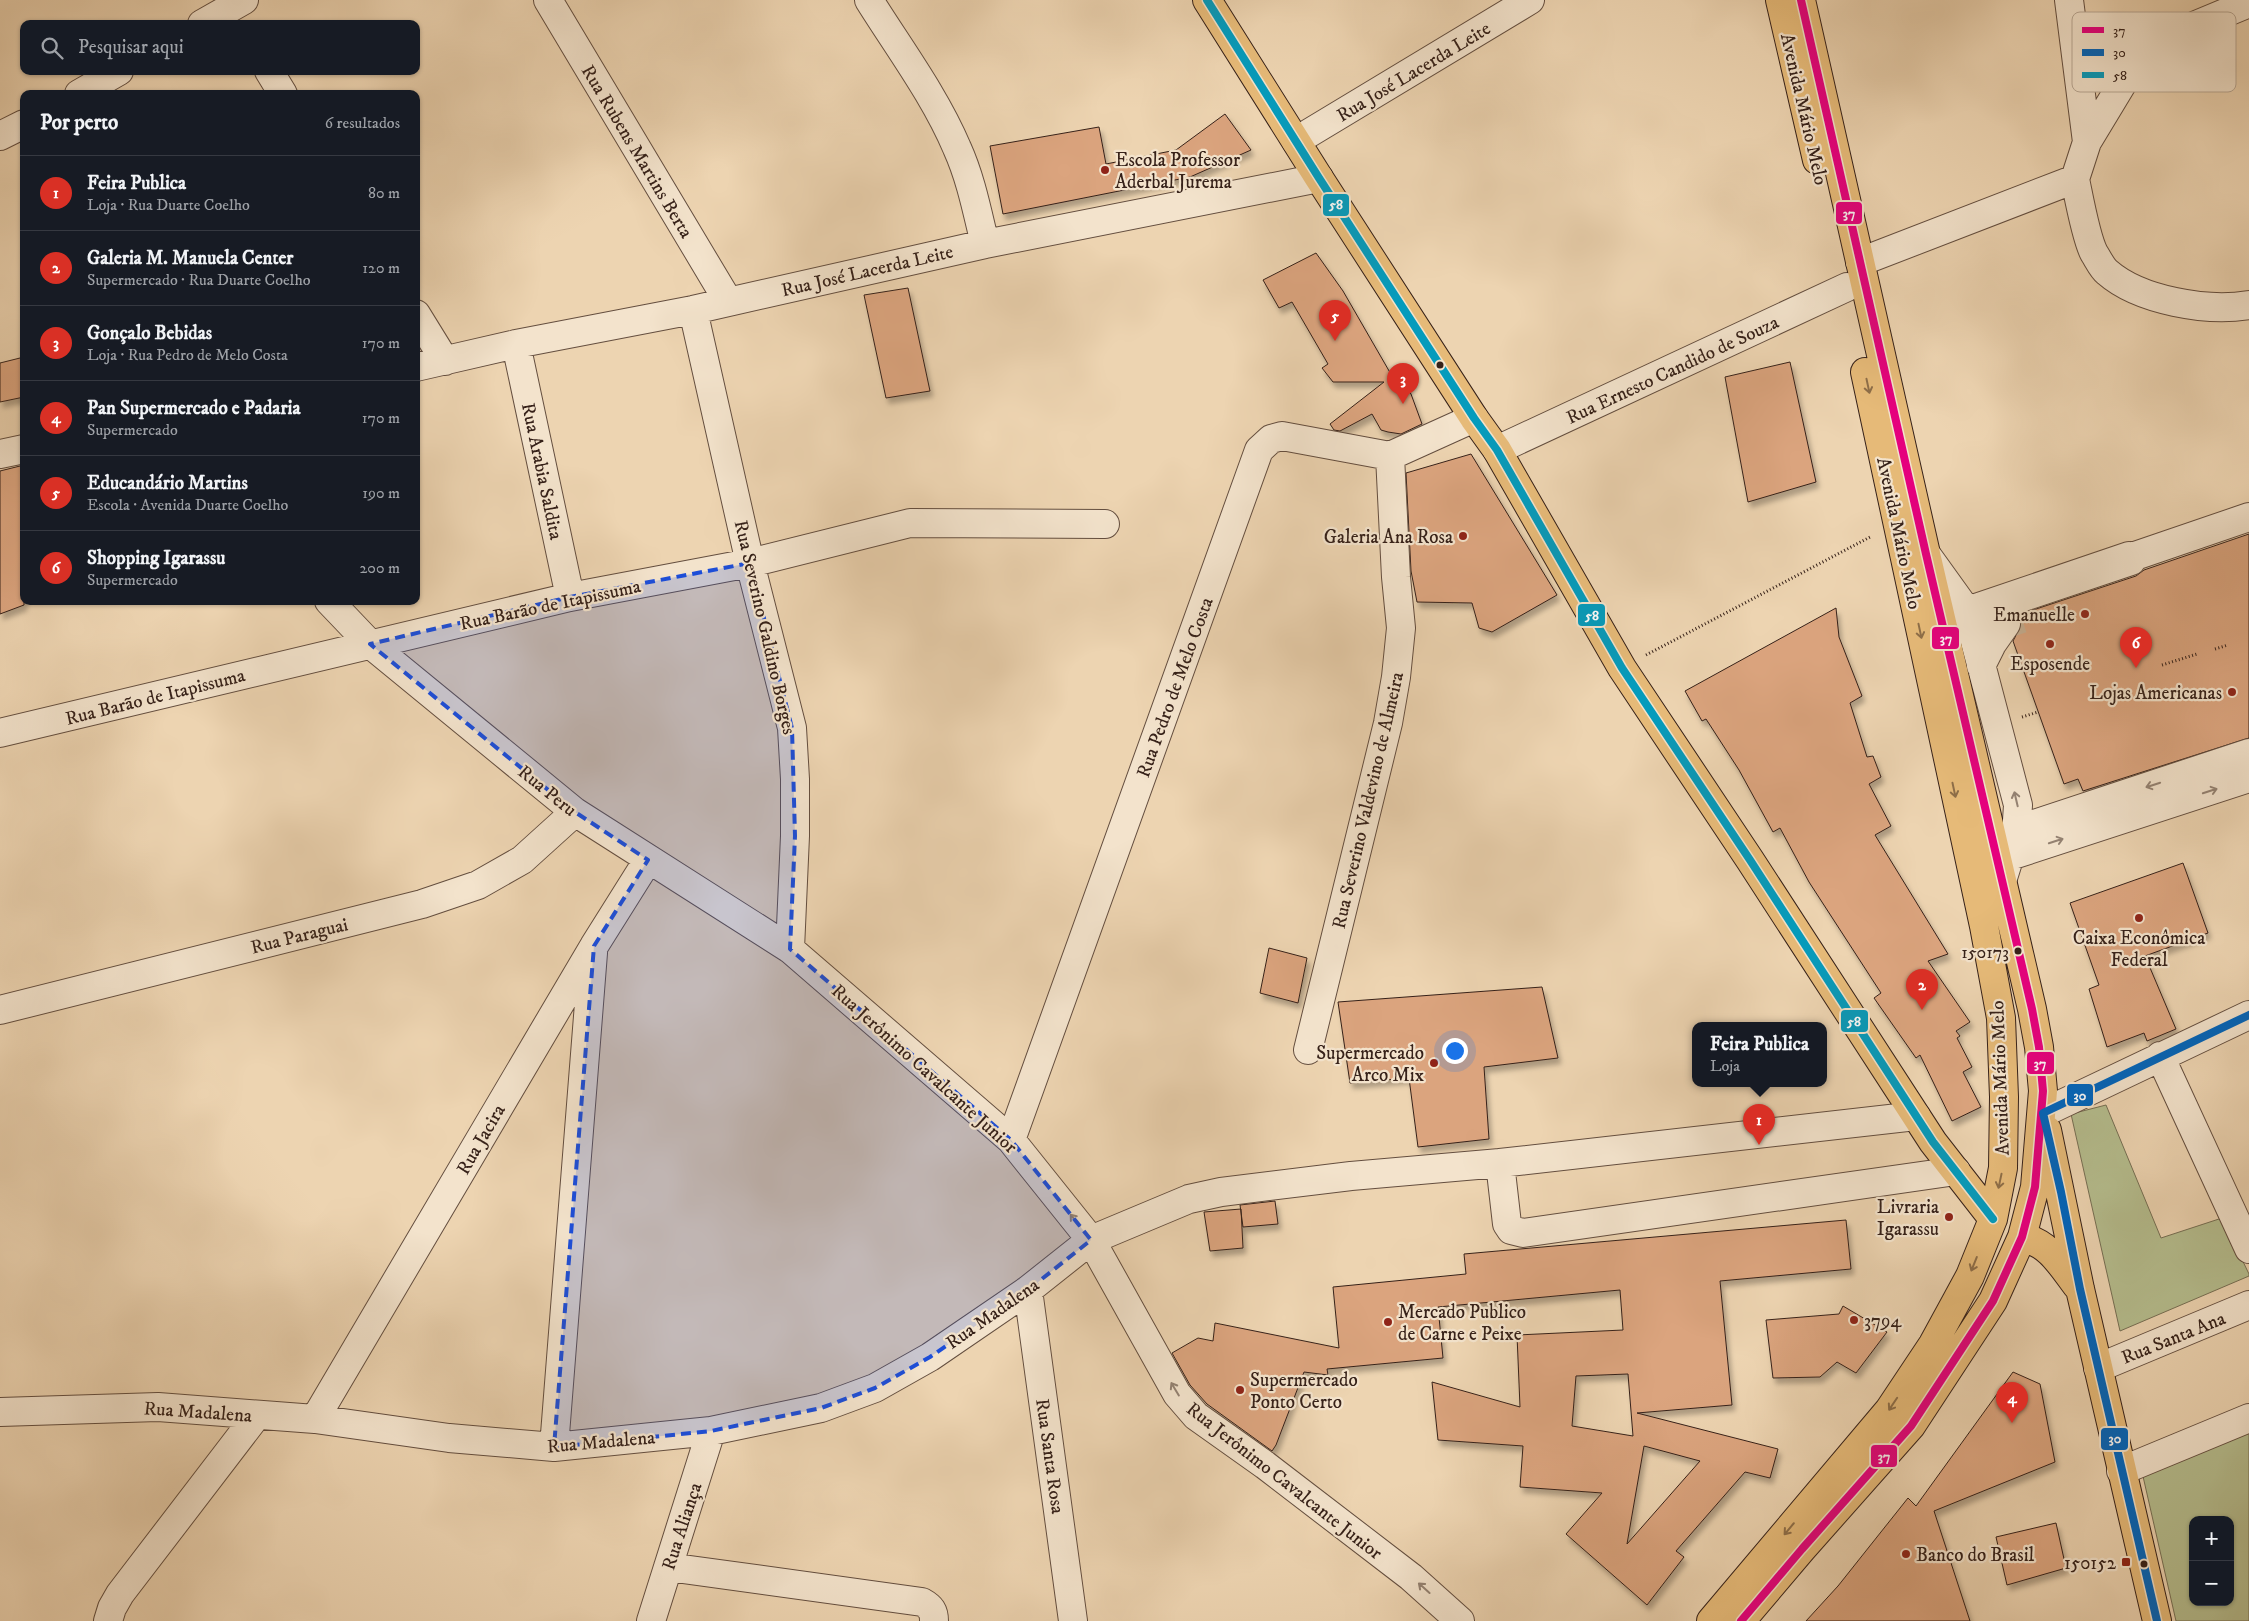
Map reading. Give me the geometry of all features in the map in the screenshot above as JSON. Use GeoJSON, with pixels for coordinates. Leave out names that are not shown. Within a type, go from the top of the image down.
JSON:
{"type":"FeatureCollection","features":[{"type":"Feature","properties":{"kind":"main road"},"geometry":{"type":"LineString","coordinates":[[1207,0],[1318,178],[1474,418],[1498,450],[1622,668],[1750,860],[1933,1142],[1992,1219]]}},
{"type":"Feature","properties":{"kind":"main road","name":"Avenida Mário Melo"},"geometry":{"type":"LineString","coordinates":[[1711,1621],[1889,1410],[1943,1326],[1970,1276],[1992,1219],[2003,1168],[2004,1097],[2001,1018],[1984,926],[1847,287],[1780,0]]}},
{"type":"Feature","properties":{"kind":"main road","name":"Avenida Mário Melo"},"geometry":{"type":"LineString","coordinates":[[1741,1621],[1802,1548],[1911,1426],[1992,1301],[2022,1238],[2035,1187],[2043,1113],[2042,1072],[2038,1038],[2006,869],[1926,554],[1801,0]]}},
{"type":"Feature","properties":{"kind":"main road"},"geometry":{"type":"LineString","coordinates":[[2043,1113],[2055,1160],[2080,1289],[2157,1621]]}},
{"type":"Feature","properties":{"kind":"main road"},"geometry":{"type":"LineString","coordinates":[[2022,1238],[2038,1242],[2051,1252],[2080,1289]]}},
{"type":"Feature","properties":{"kind":"street","name":"Rua Rubens Martins Berta"},"geometry":{"type":"LineString","coordinates":[[548,0],[728,301]]}},
{"type":"Feature","properties":{"kind":"street"},"geometry":{"type":"LineString","coordinates":[[869,0],[933,101],[957,146],[970,181],[985,244]]}},
{"type":"Feature","properties":{"kind":"street","name":"Rua José Lacerda Leite"},"geometry":{"type":"LineString","coordinates":[[1296,142],[1530,0]]}},
{"type":"Feature","properties":{"kind":"street"},"geometry":{"type":"LineString","coordinates":[[2069,0],[2072,24]]}},
{"type":"Feature","properties":{"kind":"street"},"geometry":{"type":"LineString","coordinates":[[2226,12],[2249,2]]}},
{"type":"Feature","properties":{"kind":"street"},"geometry":{"type":"LineString","coordinates":[[210,20],[235,8]]}},
{"type":"Feature","properties":{"kind":"street"},"geometry":{"type":"LineString","coordinates":[[86,90],[112,75]]}},
{"type":"Feature","properties":{"kind":"street"},"geometry":{"type":"LineString","coordinates":[[271,75],[280,90]]}},
{"type":"Feature","properties":{"kind":"street"},"geometry":{"type":"LineString","coordinates":[[2081,92],[2087,142]]}},
{"type":"Feature","properties":{"kind":"street"},"geometry":{"type":"LineString","coordinates":[[2117,92],[2087,142],[2074,179],[2093,251],[2106,272],[2128,286],[2171,302],[2228,308],[2249,304]]}},
{"type":"Feature","properties":{"kind":"street"},"geometry":{"type":"LineString","coordinates":[[0,136],[20,126]]}},
{"type":"Feature","properties":{"kind":"street","name":"Rua José Lacerda Leite"},"geometry":{"type":"LineString","coordinates":[[420,366],[516,344],[693,310],[985,244],[1318,178]]}},
{"type":"Feature","properties":{"kind":"street"},"geometry":{"type":"LineString","coordinates":[[1860,262],[2074,179]]}},
{"type":"Feature","properties":{"kind":"street","name":"Rua Ernesto Candido de Souza"},"geometry":{"type":"LineString","coordinates":[[1498,450],[1847,287]]}},
{"type":"Feature","properties":{"kind":"street","name":"Rua Severino Galdino Borges"},"geometry":{"type":"LineString","coordinates":[[693,310],[750,563],[792,728],[795,826],[790,948]]}},
{"type":"Feature","properties":{"kind":"street"},"geometry":{"type":"LineString","coordinates":[[420,320],[445,361]]}},
{"type":"Feature","properties":{"kind":"street","name":"Rua Arabia Saldita"},"geometry":{"type":"LineString","coordinates":[[516,344],[570,597]]}},
{"type":"Feature","properties":{"kind":"street"},"geometry":{"type":"LineString","coordinates":[[1390,456],[1474,418]]}},
{"type":"Feature","properties":{"kind":"street","name":"Rua Pedro de Melo Costa"},"geometry":{"type":"LineString","coordinates":[[1011,1140],[1260,450],[1270,439],[1282,436],[1390,456]]}},
{"type":"Feature","properties":{"kind":"street"},"geometry":{"type":"LineString","coordinates":[[0,454],[20,450]]}},
{"type":"Feature","properties":{"kind":"street","name":"Rua Severino Valdevino de Almeira"},"geometry":{"type":"LineString","coordinates":[[1308,1050],[1388,723],[1396,677],[1401,628],[1396,576],[1390,456]]}},
{"type":"Feature","properties":{"kind":"street"},"geometry":{"type":"LineString","coordinates":[[1967,612],[2001,605],[2131,561],[2132,557],[2249,516]]}},
{"type":"Feature","properties":{"kind":"street","name":"Rua Barão de Itapissuma"},"geometry":{"type":"LineString","coordinates":[[0,733],[570,597],[750,563],[910,523],[1105,524]]}},
{"type":"Feature","properties":{"kind":"street"},"geometry":{"type":"LineString","coordinates":[[1926,554],[1967,612],[2018,805],[2016,830],[2006,869]]}},
{"type":"Feature","properties":{"kind":"street","name":"Rua Peru"},"geometry":{"type":"LineString","coordinates":[[333,605],[370,644],[575,812],[648,860],[790,948]]}},
{"type":"Feature","properties":{"kind":"street"},"geometry":{"type":"LineString","coordinates":[[1967,612],[1985,620],[2007,624],[1992,644],[1982,666]]}},
{"type":"Feature","properties":{"kind":"street"},"geometry":{"type":"LineString","coordinates":[[2016,830],[2249,753]]}},
{"type":"Feature","properties":{"kind":"street"},"geometry":{"type":"LineString","coordinates":[[2006,869],[2249,778]]}},
{"type":"Feature","properties":{"kind":"street","name":"Rua Paraguai"},"geometry":{"type":"LineString","coordinates":[[0,1010],[422,904],[460,892],[478,885],[522,860],[575,812]]}},
{"type":"Feature","properties":{"kind":"street","name":"Rua Jacira"},"geometry":{"type":"LineString","coordinates":[[315,1419],[594,946],[648,860]]}},
{"type":"Feature","properties":{"kind":"street"},"geometry":{"type":"LineString","coordinates":[[554,1447],[594,946]]}},
{"type":"Feature","properties":{"kind":"street","name":"Rua Jerônimo Cavalcante Junior"},"geometry":{"type":"LineString","coordinates":[[790,948],[1011,1140],[1091,1240],[1178,1394],[1196,1416],[1265,1465],[1411,1577],[1460,1621]]}},
{"type":"Feature","properties":{"kind":"street"},"geometry":{"type":"LineString","coordinates":[[2043,1113],[2249,1015]]}},
{"type":"Feature","properties":{"kind":"street"},"geometry":{"type":"LineString","coordinates":[[2160,1056],[2249,1249]]}},
{"type":"Feature","properties":{"kind":"street","name":"Rua Madalena"},"geometry":{"type":"LineString","coordinates":[[0,1412],[158,1407],[315,1419],[449,1438],[554,1447],[711,1430],[821,1408],[875,1388],[930,1357],[1028,1290],[1091,1240],[1189,1199],[1221,1192],[1351,1176],[1500,1163],[1916,1116]]}},
{"type":"Feature","properties":{"kind":"street"},"geometry":{"type":"LineString","coordinates":[[1500,1163],[1507,1224],[1512,1230],[1522,1233],[1956,1170]]}},
{"type":"Feature","properties":{"kind":"street","name":"Rua Santa Rosa"},"geometry":{"type":"LineString","coordinates":[[1028,1290],[1073,1621]]}},
{"type":"Feature","properties":{"kind":"street","name":"Rua Santa Ana"},"geometry":{"type":"LineString","coordinates":[[2098,1368],[2249,1305]]}},
{"type":"Feature","properties":{"kind":"street"},"geometry":{"type":"LineString","coordinates":[[108,1621],[112,1608],[120,1594],[257,1415]]}},
{"type":"Feature","properties":{"kind":"street"},"geometry":{"type":"LineString","coordinates":[[2121,1471],[2249,1418]]}},
{"type":"Feature","properties":{"kind":"street","name":"Rua Aliança"},"geometry":{"type":"LineString","coordinates":[[651,1621],[711,1430]]}},
{"type":"Feature","properties":{"kind":"street"},"geometry":{"type":"LineString","coordinates":[[668,1567],[922,1602],[929,1606],[934,1614],[934,1621]]}},
{"type":"Feature","properties":{"kind":"path"},"geometry":{"type":"LineString","coordinates":[[1622,668],[1897,522]]}},
{"type":"Feature","properties":{"kind":"path"},"geometry":{"type":"LineString","coordinates":[[2215,649],[2228,645]]}},
{"type":"Feature","properties":{"kind":"path"},"geometry":{"type":"LineString","coordinates":[[2162,665],[2196,654]]}},
{"type":"Feature","properties":{"kind":"highlighted area"},"geometry":{"type":"Polygon","coordinates":[[[750,563],[792,728],[795,836],[790,949],[1011,1140],[1091,1240],[1028,1290],[930,1357],[875,1388],[821,1408],[711,1431],[554,1447],[594,946],[648,860],[575,812],[370,644],[570,597],[750,563]]]}},
{"type":"Feature","properties":{"kind":"green space"},"geometry":{"type":"Polygon","coordinates":[[[2106,1105],[2161,1238],[2222,1218],[2249,1274],[2249,1276],[2120,1331],[2071,1114],[2106,1105]]]}},
{"type":"Feature","properties":{"kind":"green space"},"geometry":{"type":"Polygon","coordinates":[[[2249,1404],[2249,1621],[2176,1621],[2137,1450],[2249,1404]]]}},
{"type":"Feature","properties":{"kind":"building","name":"Escola Professor Aderbal Jurema"},"geometry":{"type":"Polygon","coordinates":[[[1225,114],[1251,150],[1190,177],[1003,214],[990,146],[1099,127],[1106,164],[1176,150],[1225,114]]]}},
{"type":"Feature","properties":{"kind":"building"},"geometry":{"type":"Polygon","coordinates":[[[1316,253],[1343,291],[1392,376],[1395,373],[1411,394],[1422,424],[1401,434],[1388,432],[1381,430],[1372,414],[1340,431],[1334,430],[1330,424],[1384,382],[1333,382],[1322,368],[1328,364],[1292,302],[1279,308],[1263,280],[1316,253]]]}},
{"type":"Feature","properties":{"kind":"building"},"geometry":{"type":"Polygon","coordinates":[[[908,288],[930,391],[886,398],[864,295],[908,288]]]}},
{"type":"Feature","properties":{"kind":"building"},"geometry":{"type":"Polygon","coordinates":[[[20,358],[20,398],[0,402],[0,363],[20,358]]]}},
{"type":"Feature","properties":{"kind":"building"},"geometry":{"type":"Polygon","coordinates":[[[1790,362],[1816,482],[1748,502],[1725,377],[1790,362]]]}},
{"type":"Feature","properties":{"kind":"building","name":"Galeria Ana Rosa"},"geometry":{"type":"Polygon","coordinates":[[[1471,454],[1557,595],[1492,632],[1479,628],[1472,603],[1417,602],[1411,571],[1406,473],[1471,454]]]}},
{"type":"Feature","properties":{"kind":"building"},"geometry":{"type":"Polygon","coordinates":[[[20,466],[20,605],[24,605],[0,614],[0,471],[20,466]]]}},
{"type":"Feature","properties":{"kind":"building"},"geometry":{"type":"Polygon","coordinates":[[[2249,534],[2249,738],[2083,791],[2078,779],[2064,784],[2013,641],[2021,626],[2018,615],[2136,576],[2144,570],[2249,534]]]}},
{"type":"Feature","properties":{"kind":"building"},"geometry":{"type":"Polygon","coordinates":[[[1836,608],[1839,637],[1862,696],[1850,703],[1867,757],[1873,756],[1881,777],[1869,784],[1891,826],[1875,835],[1948,954],[1928,961],[1970,1022],[1956,1031],[1960,1036],[1957,1038],[1972,1067],[1963,1072],[1981,1107],[1952,1121],[1920,1055],[1916,1058],[1874,998],[1881,993],[1809,882],[1780,828],[1773,832],[1739,770],[1706,719],[1702,721],[1685,691],[1836,608]]]}},
{"type":"Feature","properties":{"kind":"building","name":"Caixa Econômica Federal"},"geometry":{"type":"Polygon","coordinates":[[[2183,863],[2208,933],[2145,956],[2176,1029],[2147,1041],[2144,1033],[2107,1047],[2089,989],[2099,985],[2070,903],[2183,863]]]}},
{"type":"Feature","properties":{"kind":"building"},"geometry":{"type":"Polygon","coordinates":[[[1269,948],[1307,958],[1298,1003],[1260,993],[1269,948]]]}},
{"type":"Feature","properties":{"kind":"building","name":"Supermercado Arco Mix"},"geometry":{"type":"Polygon","coordinates":[[[1542,987],[1558,1058],[1484,1067],[1489,1139],[1418,1147],[1409,1078],[1350,1083],[1338,1002],[1542,987]]]}},
{"type":"Feature","properties":{"kind":"building"},"geometry":{"type":"Polygon","coordinates":[[[1275,1201],[1278,1224],[1243,1227],[1240,1205],[1275,1201]]]}},
{"type":"Feature","properties":{"kind":"building"},"geometry":{"type":"Polygon","coordinates":[[[1241,1209],[1243,1248],[1210,1251],[1204,1212],[1241,1209]]]}},
{"type":"Feature","properties":{"kind":"building"},"geometry":{"type":"Polygon","coordinates":[[[1846,1220],[1851,1269],[1720,1281],[1732,1405],[1637,1413],[1778,1449],[1770,1478],[1745,1472],[1676,1551],[1684,1557],[1647,1605],[1566,1534],[1602,1493],[1520,1487],[1523,1446],[1438,1440],[1432,1382],[1520,1407],[1517,1335],[1623,1330],[1620,1290],[1438,1307],[1443,1358],[1327,1369],[1328,1375],[1304,1372],[1272,1451],[1207,1404],[1190,1385],[1172,1353],[1198,1338],[1213,1341],[1215,1323],[1339,1348],[1333,1287],[1466,1274],[1464,1254],[1846,1220]],[[1628,1374],[1576,1376],[1572,1426],[1633,1436],[1628,1374]],[[1644,1446],[1627,1544],[1700,1461],[1644,1446]]]}},
{"type":"Feature","properties":{"kind":"building"},"geometry":{"type":"Polygon","coordinates":[[[1843,1306],[1887,1332],[1856,1373],[1837,1362],[1820,1377],[1773,1378],[1766,1320],[1839,1314],[1843,1306]]]}},
{"type":"Feature","properties":{"kind":"building"},"geometry":{"type":"Polygon","coordinates":[[[2013,1372],[2040,1384],[2055,1462],[1934,1511],[1970,1621],[1806,1621],[1838,1586],[1908,1498],[1916,1506],[2013,1372]]]}},
{"type":"Feature","properties":{"kind":"building"},"geometry":{"type":"Polygon","coordinates":[[[2056,1523],[2066,1568],[2007,1585],[1996,1537],[2056,1523]]]}},
{"type":"Feature","properties":{"kind":"tunnel"},"geometry":{"type":"LineString","coordinates":[[2007,624],[2022,619]]}},
{"type":"Feature","properties":{"kind":"transit line","name":"58"},"geometry":{"type":"LineString","coordinates":[[1207,0],[1319,178],[1474,418],[1497,450],[1622,668],[1750,860],[1933,1142],[1993,1219]]}},
{"type":"Feature","properties":{"kind":"transit line","name":"37"},"geometry":{"type":"LineString","coordinates":[[1741,1621],[1911,1426],[1993,1301],[2022,1237],[2035,1187],[2043,1091],[2039,1047],[2032,1009],[1926,554],[1801,0]]}},
{"type":"Feature","properties":{"kind":"transit line","name":"30"},"geometry":{"type":"LineString","coordinates":[[2157,1621],[2080,1289],[2043,1113],[2249,1015]]}},
{"type":"Feature","properties":{"kind":"place","name":"Escola Professor Aderbal Jurema"},"geometry":{"type":"Point","coordinates":[1105,170]}},
{"type":"Feature","properties":{"kind":"place","name":"Educandário Martins"},"geometry":{"type":"Point","coordinates":[1335,341]}},
{"type":"Feature","properties":{"kind":"place","name":"Gonçalo Bebidas"},"geometry":{"type":"Point","coordinates":[1403,404]}},
{"type":"Feature","properties":{"kind":"place","name":"Galeria Ana Rosa"},"geometry":{"type":"Point","coordinates":[1463,536]}},
{"type":"Feature","properties":{"kind":"place","name":"Emanuelle"},"geometry":{"type":"Point","coordinates":[2085,614]}},
{"type":"Feature","properties":{"kind":"place","name":"Esposende"},"geometry":{"type":"Point","coordinates":[2050,644]}},
{"type":"Feature","properties":{"kind":"place","name":"Shopping Igarassu"},"geometry":{"type":"Point","coordinates":[2136,668]}},
{"type":"Feature","properties":{"kind":"place","name":"Lojas Americanas"},"geometry":{"type":"Point","coordinates":[2232,692]}},
{"type":"Feature","properties":{"kind":"place","name":"Caixa Econômica Federal"},"geometry":{"type":"Point","coordinates":[2139,918]}},
{"type":"Feature","properties":{"kind":"place","name":"150173"},"geometry":{"type":"Point","coordinates":[2018,951]}},
{"type":"Feature","properties":{"kind":"place","name":"Galeria M. Manuela Center"},"geometry":{"type":"Point","coordinates":[1922,1010]}},
{"type":"Feature","properties":{"kind":"place","name":"Supermercado Arco Mix"},"geometry":{"type":"Point","coordinates":[1434,1063]}},
{"type":"Feature","properties":{"kind":"place","name":"Feira Publica"},"geometry":{"type":"Point","coordinates":[1759,1145]}},
{"type":"Feature","properties":{"kind":"place","name":"Livraria Igarassu"},"geometry":{"type":"Point","coordinates":[1949,1217]}},
{"type":"Feature","properties":{"kind":"place","name":"3794"},"geometry":{"type":"Point","coordinates":[1854,1320]}},
{"type":"Feature","properties":{"kind":"place","name":"Mercado Publico de Carne e Peixe"},"geometry":{"type":"Point","coordinates":[1388,1322]}},
{"type":"Feature","properties":{"kind":"place","name":"Supermercado Ponto Certo"},"geometry":{"type":"Point","coordinates":[1240,1390]}},
{"type":"Feature","properties":{"kind":"place","name":"Pan Supermercado e Padaria"},"geometry":{"type":"Point","coordinates":[2012,1423]}},
{"type":"Feature","properties":{"kind":"place","name":"Banco do Brasil"},"geometry":{"type":"Point","coordinates":[1906,1554]}},
{"type":"Feature","properties":{"kind":"place","name":"150152"},"geometry":{"type":"Point","coordinates":[2126,1562]}}]}
